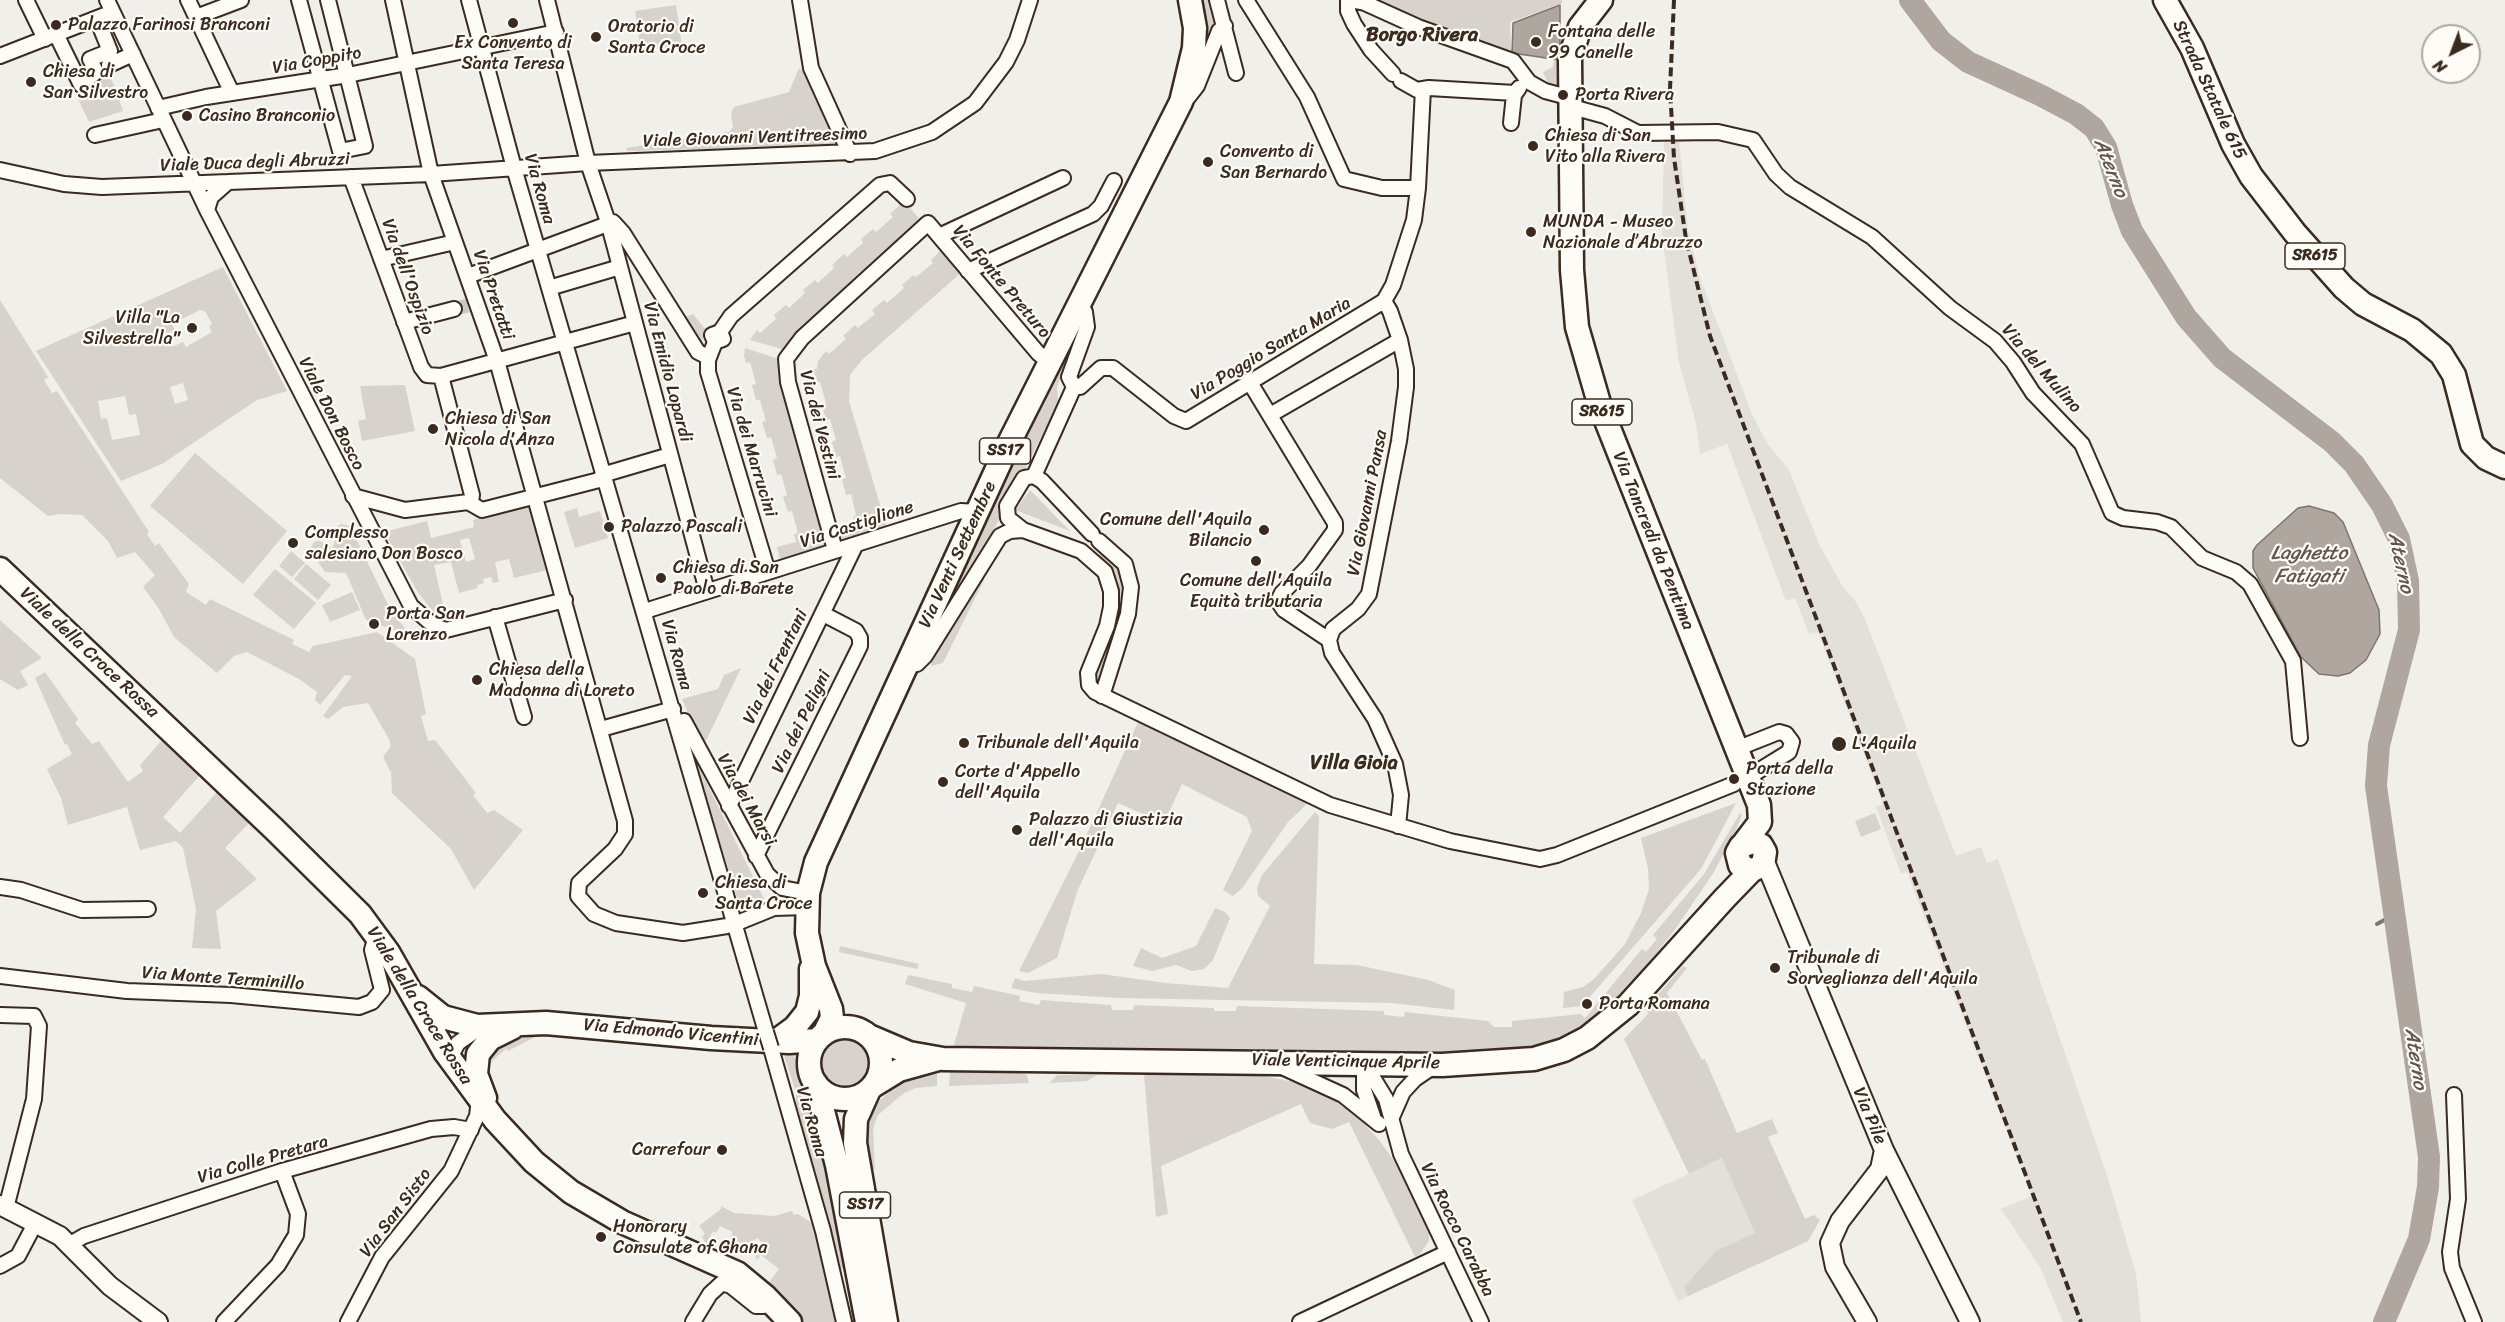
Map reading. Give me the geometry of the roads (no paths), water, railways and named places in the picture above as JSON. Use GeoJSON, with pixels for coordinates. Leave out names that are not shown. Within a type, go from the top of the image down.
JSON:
{"type":"FeatureCollection","features":[{"type":"Feature","properties":{"kind":"main road","name":"Via Venti Settembre"},"geometry":{"type":"LineString","coordinates":[[821,1036],[832,1012],[809,947],[807,900],[823,844],[1049,362],[1181,102],[1194,48],[1195,28],[1190,0]]}},
{"type":"Feature","properties":{"kind":"main road","name":"SR615"},"geometry":{"type":"LineString","coordinates":[[1567,98],[1573,42],[1582,23],[1601,0]]}},
{"type":"Feature","properties":{"kind":"main road","name":"Strada Statale 615"},"geometry":{"type":"LineString","coordinates":[[2166,0],[2192,48],[2235,150],[2251,176],[2285,221],[2344,288],[2363,303],[2421,336],[2441,354],[2454,375],[2472,444],[2486,458],[2505,467]]}},
{"type":"Feature","properties":{"kind":"main road","name":"Via Tancredi da Pentima"},"geometry":{"type":"LineString","coordinates":[[1567,98],[1572,270],[1575,315],[1582,350],[1599,403],[1736,749]]}},
{"type":"Feature","properties":{"kind":"main road","name":"Viale della Croce Rossa"},"geometry":{"type":"LineString","coordinates":[[0,569],[348,901],[379,938],[430,1028],[453,1063],[483,1120],[574,1195],[632,1227],[728,1268],[770,1301],[790,1322]]}},
{"type":"Feature","properties":{"kind":"main road","name":"SR615"},"geometry":{"type":"LineString","coordinates":[[1736,749],[1740,782],[1757,800],[1767,821],[1752,859]]}},
{"type":"Feature","properties":{"kind":"main road","name":"Viale Venticinque Aprile"},"geometry":{"type":"LineString","coordinates":[[865,1033],[900,1050],[943,1059],[1438,1064],[1501,1063],[1534,1059],[1581,1041],[1598,1031],[1628,1005],[1697,927],[1752,859]]}},
{"type":"Feature","properties":{"kind":"main road"},"geometry":{"type":"LineString","coordinates":[[771,1041],[795,1027],[808,1008],[812,985],[809,947]]}},
{"type":"Feature","properties":{"kind":"main road","name":"Via Edmondo Vicentini"},"geometry":{"type":"LineString","coordinates":[[406,982],[424,1004],[439,1015],[459,1023],[482,1026],[554,1023],[711,1038],[771,1041],[821,1036]]}},
{"type":"Feature","properties":{"kind":"main road","name":"Via Venti Settembre"},"geometry":{"type":"LineString","coordinates":[[822,985],[865,1033]]}},
{"type":"Feature","properties":{"kind":"main road","name":"Via Edmondo Vicentini"},"geometry":{"type":"LineString","coordinates":[[483,1120],[478,1081],[478,1054],[493,1037],[525,1024]]}},
{"type":"Feature","properties":{"kind":"main road"},"geometry":{"type":"LineString","coordinates":[[840,1027],[865,1033],[879,1051],[881,1063],[879,1075],[871,1088],[853,1098],[830,1095],[816,1084],[809,1064],[812,1049],[821,1036],[840,1027]]}},
{"type":"Feature","properties":{"kind":"main road","name":"Viale Venticinque Aprile"},"geometry":{"type":"LineString","coordinates":[[871,1088],[899,1070],[943,1059]]}},
{"type":"Feature","properties":{"kind":"main road","name":"SS17"},"geometry":{"type":"LineString","coordinates":[[816,1084],[837,1165],[867,1322]]}},
{"type":"Feature","properties":{"kind":"main road","name":"SS17"},"geometry":{"type":"LineString","coordinates":[[871,1088],[856,1119],[855,1143],[886,1322]]}},
{"type":"Feature","properties":{"kind":"street"},"geometry":{"type":"LineString","coordinates":[[26,0],[81,85],[96,72],[90,59],[110,51],[97,19]]}},
{"type":"Feature","properties":{"kind":"street"},"geometry":{"type":"LineString","coordinates":[[188,0],[232,93]]}},
{"type":"Feature","properties":{"kind":"street"},"geometry":{"type":"LineString","coordinates":[[196,17],[241,0]]}},
{"type":"Feature","properties":{"kind":"street"},"geometry":{"type":"LineString","coordinates":[[299,0],[340,151],[365,146],[328,0]]}},
{"type":"Feature","properties":{"kind":"street","name":"Via Pretatti"},"geometry":{"type":"LineString","coordinates":[[393,0],[409,62],[431,174],[497,361],[601,729],[626,830],[615,849],[581,879],[577,890],[580,901],[600,917],[623,924],[683,933],[727,926]]}},
{"type":"Feature","properties":{"kind":"street","name":"Via Roma"},"geometry":{"type":"LineString","coordinates":[[469,0],[514,168],[603,477],[645,610],[771,1041],[823,1231],[844,1322]]}},
{"type":"Feature","properties":{"kind":"street","name":"Via Emidio Lopardi"},"geometry":{"type":"LineString","coordinates":[[547,0],[588,163],[608,222],[707,591]]}},
{"type":"Feature","properties":{"kind":"street"},"geometry":{"type":"LineString","coordinates":[[800,0],[813,75],[850,154]]}},
{"type":"Feature","properties":{"kind":"street","name":"Viale Giovanni Ventitreesimo"},"geometry":{"type":"LineString","coordinates":[[514,168],[588,163],[850,154],[889,148],[917,139],[962,114],[986,89],[1006,62],[1017,40],[1030,0]]}},
{"type":"Feature","properties":{"kind":"street"},"geometry":{"type":"LineString","coordinates":[[1217,0],[1236,74]]}},
{"type":"Feature","properties":{"kind":"street"},"geometry":{"type":"LineString","coordinates":[[1246,0],[1307,97],[1344,179],[1350,183],[1382,188],[1418,188]]}},
{"type":"Feature","properties":{"kind":"street"},"geometry":{"type":"LineString","coordinates":[[1515,93],[1412,88],[1397,77],[1371,50],[1348,11],[1349,0],[1365,3],[1418,27],[1510,60],[1516,64],[1526,80],[1545,91],[1567,98]]}},
{"type":"Feature","properties":{"kind":"street"},"geometry":{"type":"LineString","coordinates":[[0,56],[97,19],[110,6]]}},
{"type":"Feature","properties":{"kind":"street","name":"Viale Don Bosco"},"geometry":{"type":"LineString","coordinates":[[110,6],[193,183],[406,598],[418,614],[434,626],[451,629],[495,617]]}},
{"type":"Feature","properties":{"kind":"street"},"geometry":{"type":"LineString","coordinates":[[1181,102],[1189,98],[1197,86],[1219,31],[1225,26]]}},
{"type":"Feature","properties":{"kind":"street","name":"Via Coppito"},"geometry":{"type":"LineString","coordinates":[[95,135],[232,93],[322,80],[556,32]]}},
{"type":"Feature","properties":{"kind":"street"},"geometry":{"type":"LineString","coordinates":[[109,65],[133,54]]}},
{"type":"Feature","properties":{"kind":"street"},"geometry":{"type":"LineString","coordinates":[[1511,123],[1515,93],[1526,80]]}},
{"type":"Feature","properties":{"kind":"street"},"geometry":{"type":"LineString","coordinates":[[1384,301],[1393,285],[1412,229],[1418,188],[1423,89]]}},
{"type":"Feature","properties":{"kind":"street","name":"Via del Mulino"},"geometry":{"type":"LineString","coordinates":[[1567,98],[1638,133],[1718,132],[1753,140],[1776,174],[1790,187],[1872,237],[1950,308],[1995,341],[2013,362],[2033,393],[2082,444],[2112,513],[2123,518],[2157,522],[2171,527],[2202,558],[2236,572],[2250,584],[2293,661],[2300,738]]}},
{"type":"Feature","properties":{"kind":"street","name":"Viale Duca degli Abruzzi"},"geometry":{"type":"LineString","coordinates":[[0,170],[82,186],[431,174],[514,168]]}},
{"type":"Feature","properties":{"kind":"street","name":"Via dell'Ospizio"},"geometry":{"type":"LineString","coordinates":[[351,177],[422,370],[430,376],[441,376]]}},
{"type":"Feature","properties":{"kind":"street"},"geometry":{"type":"LineString","coordinates":[[939,236],[1063,178]]}},
{"type":"Feature","properties":{"kind":"street"},"geometry":{"type":"LineString","coordinates":[[968,271],[1092,214],[1101,206],[1114,181]]}},
{"type":"Feature","properties":{"kind":"street"},"geometry":{"type":"LineString","coordinates":[[207,210],[210,197],[228,182]]}},
{"type":"Feature","properties":{"kind":"street"},"geometry":{"type":"LineString","coordinates":[[468,276],[608,222],[614,222],[622,231],[698,352],[708,357],[717,337],[731,316],[877,188],[891,183],[907,199]]}},
{"type":"Feature","properties":{"kind":"street","name":"Via Fonte Preturo"},"geometry":{"type":"LineString","coordinates":[[928,223],[1038,353],[1049,362]]}},
{"type":"Feature","properties":{"kind":"street","name":"Via dei Vestini"},"geometry":{"type":"LineString","coordinates":[[835,550],[788,382],[785,368],[787,357],[802,338],[928,223]]}},
{"type":"Feature","properties":{"kind":"street"},"geometry":{"type":"LineString","coordinates":[[381,260],[455,242]]}},
{"type":"Feature","properties":{"kind":"street"},"geometry":{"type":"LineString","coordinates":[[549,288],[620,267]]}},
{"type":"Feature","properties":{"kind":"street","name":"Via Giovanni Pansa"},"geometry":{"type":"LineString","coordinates":[[1329,640],[1333,629],[1358,609],[1370,590],[1389,499],[1404,409],[1406,378],[1400,340],[1384,301]]}},
{"type":"Feature","properties":{"kind":"street","name":"Via Poggio Santa Maria"},"geometry":{"type":"LineString","coordinates":[[1074,387],[1080,387],[1101,368],[1113,368],[1174,416],[1186,421],[1248,381],[1384,301]]}},
{"type":"Feature","properties":{"kind":"street"},"geometry":{"type":"LineString","coordinates":[[1034,476],[1074,387],[1070,377],[1087,327],[1085,312],[1077,307]]}},
{"type":"Feature","properties":{"kind":"street"},"geometry":{"type":"LineString","coordinates":[[404,322],[454,309]]}},
{"type":"Feature","properties":{"kind":"street"},"geometry":{"type":"LineString","coordinates":[[471,502],[472,495],[441,376],[635,323]]}},
{"type":"Feature","properties":{"kind":"street"},"geometry":{"type":"LineString","coordinates":[[1270,415],[1400,340]]}},
{"type":"Feature","properties":{"kind":"street","name":"Via dei Marrucini"},"geometry":{"type":"LineString","coordinates":[[708,357],[708,372],[768,572]]}},
{"type":"Feature","properties":{"kind":"street"},"geometry":{"type":"LineString","coordinates":[[1248,381],[1336,525],[1309,566],[1281,594],[1278,603],[1284,610],[1329,640],[1332,653],[1381,730],[1395,764],[1401,795],[1398,826]]}},
{"type":"Feature","properties":{"kind":"street"},"geometry":{"type":"LineString","coordinates":[[353,496],[405,510],[471,502],[482,510],[535,497],[670,455]]}},
{"type":"Feature","properties":{"kind":"street"},"geometry":{"type":"LineString","coordinates":[[1102,696],[1128,614],[1131,587],[1125,564],[1095,538],[1042,481],[1034,476],[1024,478],[1007,506],[1008,518],[1023,530],[1084,553],[1105,572],[1111,591],[1107,626],[1087,680],[1091,689],[1102,696],[1323,802],[1450,841],[1544,858],[1740,782],[1788,752],[1791,740],[1786,734],[1779,732],[1736,749]]}},
{"type":"Feature","properties":{"kind":"street","name":"Via Castiglione"},"geometry":{"type":"LineString","coordinates":[[645,610],[961,511],[977,512]]}},
{"type":"Feature","properties":{"kind":"street"},"geometry":{"type":"LineString","coordinates":[[907,665],[915,665],[925,656],[997,540],[1006,532],[1023,530]]}},
{"type":"Feature","properties":{"kind":"street"},"geometry":{"type":"LineString","coordinates":[[1084,553],[1097,550],[1095,538]]}},
{"type":"Feature","properties":{"kind":"street","name":"Via dei Frentani"},"geometry":{"type":"LineString","coordinates":[[729,806],[828,611],[856,544]]}},
{"type":"Feature","properties":{"kind":"street"},"geometry":{"type":"LineString","coordinates":[[524,717],[495,617],[565,600]]}},
{"type":"Feature","properties":{"kind":"street","name":"Via dei Peligni"},"geometry":{"type":"LineString","coordinates":[[756,856],[861,643],[853,629],[828,611]]}},
{"type":"Feature","properties":{"kind":"street"},"geometry":{"type":"LineString","coordinates":[[601,729],[672,706]]}},
{"type":"Feature","properties":{"kind":"street","name":"Via dei Marsi"},"geometry":{"type":"LineString","coordinates":[[672,706],[678,707],[729,806],[770,878]]}},
{"type":"Feature","properties":{"kind":"street","name":"Via Pile"},"geometry":{"type":"LineString","coordinates":[[1752,859],[1781,904],[1884,1150],[1970,1322]]}},
{"type":"Feature","properties":{"kind":"street"},"geometry":{"type":"LineString","coordinates":[[770,878],[807,900]]}},
{"type":"Feature","properties":{"kind":"street"},"geometry":{"type":"LineString","coordinates":[[769,909],[777,898],[770,878]]}},
{"type":"Feature","properties":{"kind":"street"},"geometry":{"type":"LineString","coordinates":[[0,887],[21,890],[82,910],[148,909]]}},
{"type":"Feature","properties":{"kind":"street"},"geometry":{"type":"LineString","coordinates":[[742,921],[769,909],[807,900]]}},
{"type":"Feature","properties":{"kind":"street","name":"Via Monte Terminillo"},"geometry":{"type":"LineString","coordinates":[[0,976],[127,991],[231,995],[359,1007],[372,1002],[382,990],[372,950],[379,938]]}},
{"type":"Feature","properties":{"kind":"street"},"geometry":{"type":"LineString","coordinates":[[0,1015],[34,1016],[39,1026],[34,1099],[3,1206],[36,1222],[70,1244],[99,1276],[158,1322]]}},
{"type":"Feature","properties":{"kind":"street"},"geometry":{"type":"LineString","coordinates":[[453,1063],[452,1054],[458,1043],[482,1026]]}},
{"type":"Feature","properties":{"kind":"street"},"geometry":{"type":"LineString","coordinates":[[1264,1061],[1332,1089],[1386,1123],[1403,1092],[1421,1074],[1438,1064]]}},
{"type":"Feature","properties":{"kind":"street","name":"Via Rocco Carabba"},"geometry":{"type":"LineString","coordinates":[[1364,1063],[1364,1090],[1371,1112],[1386,1123],[1481,1322]]}},
{"type":"Feature","properties":{"kind":"street"},"geometry":{"type":"LineString","coordinates":[[2454,1095],[2458,1199],[2450,1251],[2452,1268],[2474,1322]]}},
{"type":"Feature","properties":{"kind":"street","name":"Via Colle Pretara"},"geometry":{"type":"LineString","coordinates":[[70,1244],[95,1232],[282,1171],[431,1129],[483,1120]]}},
{"type":"Feature","properties":{"kind":"street","name":"Via San Sisto"},"geometry":{"type":"LineString","coordinates":[[348,1322],[382,1257],[447,1176],[483,1120]]}},
{"type":"Feature","properties":{"kind":"street"},"geometry":{"type":"LineString","coordinates":[[1867,1322],[1835,1267],[1830,1248],[1836,1228],[1882,1166],[1884,1150]]}},
{"type":"Feature","properties":{"kind":"street"},"geometry":{"type":"LineString","coordinates":[[224,1322],[278,1265],[296,1235],[298,1214],[282,1171]]}},
{"type":"Feature","properties":{"kind":"street"},"geometry":{"type":"LineString","coordinates":[[1869,1185],[1886,1176],[1902,1188]]}},
{"type":"Feature","properties":{"kind":"street"},"geometry":{"type":"LineString","coordinates":[[0,1266],[18,1256],[36,1222]]}},
{"type":"Feature","properties":{"kind":"street"},"geometry":{"type":"LineString","coordinates":[[1300,1322],[1448,1252]]}},
{"type":"Feature","properties":{"kind":"street"},"geometry":{"type":"LineString","coordinates":[[693,1322],[710,1294],[722,1283],[731,1286],[756,1306],[763,1306],[770,1301]]}},
{"type":"Feature","properties":{"kind":"water","name":"Fontana delle 99 Canelle"},"geometry":{"type":"Polygon","coordinates":[[[1560,5],[1560,60],[1512,53],[1513,23],[1560,5]]]}},
{"type":"Feature","properties":{"kind":"water","name":"Laghetto Fatigati"},"geometry":{"type":"Polygon","coordinates":[[[2309,506],[2334,513],[2343,522],[2379,610],[2380,634],[2366,660],[2350,673],[2338,676],[2319,674],[2301,657],[2253,568],[2253,551],[2257,545],[2298,508],[2309,506]]]}},
{"type":"Feature","properties":{"kind":"waterway","name":"Aterno"},"geometry":{"type":"LineString","coordinates":[[1910,0],[1941,41],[1968,62],[2040,95],[2076,114],[2094,128],[2106,147],[2122,205],[2132,231],[2186,317],[2222,358],[2332,442],[2354,464],[2382,505],[2399,539],[2408,581],[2409,630],[2379,745],[2376,786],[2429,1157],[2428,1187],[2419,1239],[2384,1322]]}},
{"type":"Feature","properties":{"kind":"waterway"},"geometry":{"type":"LineString","coordinates":[[2377,924],[2388,918],[2394,910]]}},
{"type":"Feature","properties":{"kind":"tunnel"},"geometry":{"type":"LineString","coordinates":[[454,309],[473,304]]}},
{"type":"Feature","properties":{"kind":"railway"},"geometry":{"type":"LineString","coordinates":[[1674,0],[1670,89],[1674,158],[1686,239],[1710,336],[2081,1322]]}},
{"type":"Feature","properties":{"kind":"place","name":"Ex Convento di Santa Teresa"},"geometry":{"type":"Point","coordinates":[513,23]}},
{"type":"Feature","properties":{"kind":"place","name":"Palazzo Farinosi Branconi"},"geometry":{"type":"Point","coordinates":[56,25]}},
{"type":"Feature","properties":{"kind":"place","name":"Oratorio di Santa Croce"},"geometry":{"type":"Point","coordinates":[596,37]}},
{"type":"Feature","properties":{"kind":"place","name":"Fontana delle 99 Canelle"},"geometry":{"type":"Point","coordinates":[1536,42]}},
{"type":"Feature","properties":{"kind":"place","name":"Chiesa di San Silvestro"},"geometry":{"type":"Point","coordinates":[31,82]}},
{"type":"Feature","properties":{"kind":"place","name":"Porta Rivera"},"geometry":{"type":"Point","coordinates":[1563,95]}},
{"type":"Feature","properties":{"kind":"place","name":"Casino Branconio"},"geometry":{"type":"Point","coordinates":[187,116]}},
{"type":"Feature","properties":{"kind":"place","name":"Chiesa di San Vito alla Rivera"},"geometry":{"type":"Point","coordinates":[1533,146]}},
{"type":"Feature","properties":{"kind":"place","name":"Convento di San Bernardo"},"geometry":{"type":"Point","coordinates":[1208,162]}},
{"type":"Feature","properties":{"kind":"place","name":"MUNDA - Museo Nazionale d’Abruzzo"},"geometry":{"type":"Point","coordinates":[1531,232]}},
{"type":"Feature","properties":{"kind":"place","name":"Villa \"La Silvestrella\""},"geometry":{"type":"Point","coordinates":[192,328]}},
{"type":"Feature","properties":{"kind":"place","name":"Chiesa di San Nicola d'Anza"},"geometry":{"type":"Point","coordinates":[433,429]}},
{"type":"Feature","properties":{"kind":"place","name":"Palazzo Pascali"},"geometry":{"type":"Point","coordinates":[609,527]}},
{"type":"Feature","properties":{"kind":"place","name":"Comune dell'Aquila Bilancio"},"geometry":{"type":"Point","coordinates":[1264,530]}},
{"type":"Feature","properties":{"kind":"place","name":"Complesso salesiano Don Bosco"},"geometry":{"type":"Point","coordinates":[293,543]}},
{"type":"Feature","properties":{"kind":"place","name":"Comune dell'Aquila Equità tributaria"},"geometry":{"type":"Point","coordinates":[1256,561]}},
{"type":"Feature","properties":{"kind":"place","name":"Chiesa di San Paolo di Barete"},"geometry":{"type":"Point","coordinates":[661,578]}},
{"type":"Feature","properties":{"kind":"place","name":"Porta San Lorenzo"},"geometry":{"type":"Point","coordinates":[374,624]}},
{"type":"Feature","properties":{"kind":"place","name":"Chiesa della Madonna di Loreto"},"geometry":{"type":"Point","coordinates":[477,680]}},
{"type":"Feature","properties":{"kind":"place","name":"Tribunale dell'Aquila"},"geometry":{"type":"Point","coordinates":[964,743]}},
{"type":"Feature","properties":{"kind":"place","name":"L'Aquila"},"geometry":{"type":"Point","coordinates":[1839,744]}},
{"type":"Feature","properties":{"kind":"place","name":"Porta della Stazione"},"geometry":{"type":"Point","coordinates":[1734,779]}},
{"type":"Feature","properties":{"kind":"place","name":"Corte d'Appello dell'Aquila"},"geometry":{"type":"Point","coordinates":[943,782]}},
{"type":"Feature","properties":{"kind":"place","name":"Palazzo di Giustizia dell'Aquila"},"geometry":{"type":"Point","coordinates":[1017,830]}},
{"type":"Feature","properties":{"kind":"place","name":"Chiesa di Santa Croce"},"geometry":{"type":"Point","coordinates":[703,893]}},
{"type":"Feature","properties":{"kind":"place","name":"Tribunale di Sorveglianza dell'Aquila"},"geometry":{"type":"Point","coordinates":[1775,968]}},
{"type":"Feature","properties":{"kind":"place","name":"Porta Romana"},"geometry":{"type":"Point","coordinates":[1587,1004]}},
{"type":"Feature","properties":{"kind":"place","name":"Carrefour"},"geometry":{"type":"Point","coordinates":[722,1150]}},
{"type":"Feature","properties":{"kind":"place","name":"Honorary Consulate of Ghana"},"geometry":{"type":"Point","coordinates":[601,1237]}},
{"type":"Feature","properties":{"kind":"district","name":"Borgo Rivera"},"geometry":{"type":"Point","coordinates":[1422,36]}},
{"type":"Feature","properties":{"kind":"district","name":"Villa Gioia"},"geometry":{"type":"Point","coordinates":[1354,764]}}]}
